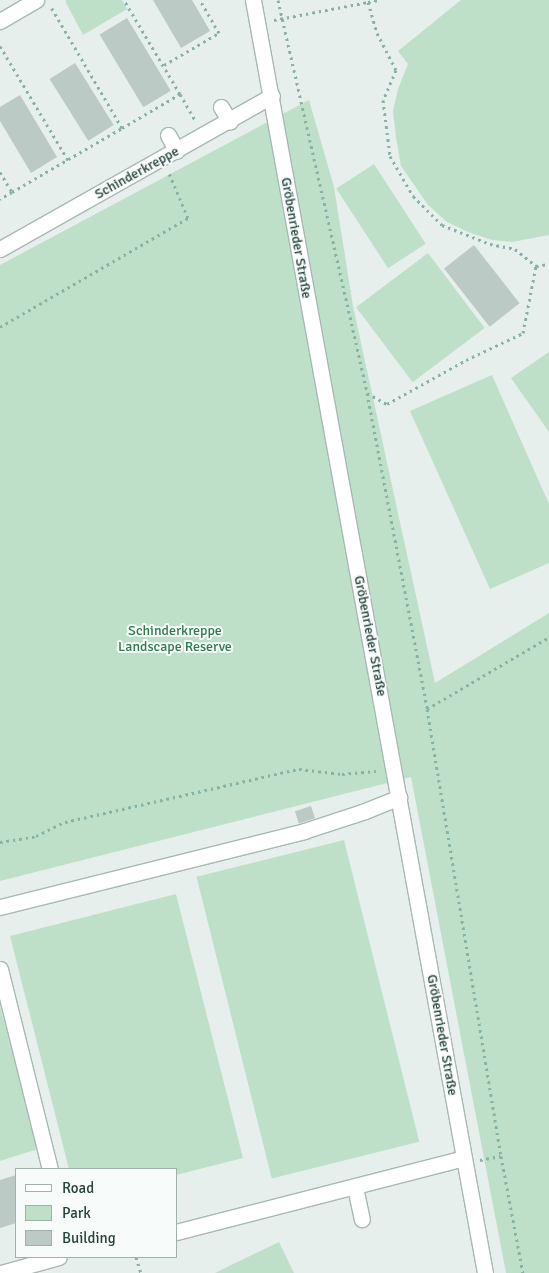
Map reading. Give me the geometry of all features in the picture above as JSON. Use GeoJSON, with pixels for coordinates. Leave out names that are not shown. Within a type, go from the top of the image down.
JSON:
{"type":"FeatureCollection","features":[{"type":"Feature","properties":{"kind":"street"},"geometry":{"type":"LineString","coordinates":[[0,21],[36,0]]}},
{"type":"Feature","properties":{"kind":"street","name":"Gröbenrieder Straße"},"geometry":{"type":"LineString","coordinates":[[253,0],[272,96],[484,1273]]}},
{"type":"Feature","properties":{"kind":"street","name":"Schinderkreppe"},"geometry":{"type":"LineString","coordinates":[[0,248],[15,233],[119,175],[163,159],[272,96]]}},
{"type":"Feature","properties":{"kind":"street"},"geometry":{"type":"LineString","coordinates":[[221,108],[230,122]]}},
{"type":"Feature","properties":{"kind":"street"},"geometry":{"type":"LineString","coordinates":[[168,135],[177,151]]}},
{"type":"Feature","properties":{"kind":"street"},"geometry":{"type":"LineString","coordinates":[[0,907],[304,832],[365,812],[399,797]]}},
{"type":"Feature","properties":{"kind":"street"},"geometry":{"type":"LineString","coordinates":[[0,969],[50,1168]]}},
{"type":"Feature","properties":{"kind":"street"},"geometry":{"type":"LineString","coordinates":[[178,1231],[464,1158]]}},
{"type":"Feature","properties":{"kind":"street"},"geometry":{"type":"LineString","coordinates":[[354,1187],[362,1219]]}},
{"type":"Feature","properties":{"kind":"street"},"geometry":{"type":"LineString","coordinates":[[1,1273],[54,1258]]}},
{"type":"Feature","properties":{"kind":"path"},"geometry":{"type":"LineString","coordinates":[[47,0],[122,128]]}},
{"type":"Feature","properties":{"kind":"path"},"geometry":{"type":"LineString","coordinates":[[124,0],[164,65],[204,136]]}},
{"type":"Feature","properties":{"kind":"path"},"geometry":{"type":"LineString","coordinates":[[164,65],[220,33],[200,0]]}},
{"type":"Feature","properties":{"kind":"path"},"geometry":{"type":"LineString","coordinates":[[278,0],[367,393],[427,709],[501,1156],[523,1273]]}},
{"type":"Feature","properties":{"kind":"path"},"geometry":{"type":"LineString","coordinates":[[257,24],[380,0]]}},
{"type":"Feature","properties":{"kind":"path"},"geometry":{"type":"LineString","coordinates":[[368,2],[377,33],[396,70],[383,100],[390,156],[412,196],[442,225],[490,244],[515,249],[536,266],[549,264]]}},
{"type":"Feature","properties":{"kind":"path"},"geometry":{"type":"LineString","coordinates":[[0,46],[68,160]]}},
{"type":"Feature","properties":{"kind":"path"},"geometry":{"type":"LineString","coordinates":[[187,52],[190,56]]}},
{"type":"Feature","properties":{"kind":"path"},"geometry":{"type":"LineString","coordinates":[[0,200],[101,143],[122,128],[154,111],[180,94]]}},
{"type":"Feature","properties":{"kind":"path"},"geometry":{"type":"LineString","coordinates":[[0,327],[188,218],[163,159]]}},
{"type":"Feature","properties":{"kind":"path"},"geometry":{"type":"LineString","coordinates":[[0,172],[12,192]]}},
{"type":"Feature","properties":{"kind":"path"},"geometry":{"type":"LineString","coordinates":[[367,393],[387,404],[466,360],[523,333],[536,266]]}},
{"type":"Feature","properties":{"kind":"path"},"geometry":{"type":"LineString","coordinates":[[427,709],[549,637]]}},
{"type":"Feature","properties":{"kind":"path"},"geometry":{"type":"LineString","coordinates":[[0,842],[36,836],[65,822],[299,769],[342,774],[394,769]]}},
{"type":"Feature","properties":{"kind":"path"},"geometry":{"type":"LineString","coordinates":[[136,1258],[141,1273]]}},
{"type":"Feature","properties":{"kind":"green space"},"geometry":{"type":"Polygon","coordinates":[[[122,0],[127,9],[83,35],[65,1],[122,0]]]}},
{"type":"Feature","properties":{"kind":"green space"},"geometry":{"type":"Polygon","coordinates":[[[461,0],[549,0],[549,235],[512,242],[492,240],[468,232],[447,222],[428,205],[401,166],[393,111],[398,89],[408,64],[398,51],[461,0]]]}},
{"type":"Feature","properties":{"kind":"green space","name":"Schinderkreppe Landscape Reserve"},"geometry":{"type":"Polygon","coordinates":[[[309,100],[334,187],[353,306],[435,683],[549,613],[549,1273],[506,1273],[411,777],[0,881],[0,265],[309,100]]]}},
{"type":"Feature","properties":{"kind":"green space"},"geometry":{"type":"Polygon","coordinates":[[[374,164],[426,244],[388,268],[336,189],[374,164]]]}},
{"type":"Feature","properties":{"kind":"green space"},"geometry":{"type":"Polygon","coordinates":[[[428,253],[485,328],[413,382],[356,307],[428,253]]]}},
{"type":"Feature","properties":{"kind":"green space"},"geometry":{"type":"Polygon","coordinates":[[[549,352],[549,432],[511,378],[549,352]]]}},
{"type":"Feature","properties":{"kind":"green space"},"geometry":{"type":"Polygon","coordinates":[[[492,375],[549,504],[549,563],[490,589],[410,411],[492,375]]]}},
{"type":"Feature","properties":{"kind":"green space"},"geometry":{"type":"Polygon","coordinates":[[[344,840],[419,1142],[272,1179],[197,877],[344,840]]]}},
{"type":"Feature","properties":{"kind":"green space"},"geometry":{"type":"Polygon","coordinates":[[[176,894],[243,1158],[178,1174],[178,1168],[69,1168],[10,936],[176,894]]]}},
{"type":"Feature","properties":{"kind":"green space"},"geometry":{"type":"Polygon","coordinates":[[[0,1006],[38,1149],[0,1161],[0,1006]]]}},
{"type":"Feature","properties":{"kind":"green space"},"geometry":{"type":"Polygon","coordinates":[[[279,1242],[294,1273],[215,1273],[231,1265],[279,1242]]]}},
{"type":"Feature","properties":{"kind":"building"},"geometry":{"type":"Polygon","coordinates":[[[153,0],[192,0],[210,31],[181,48],[153,0]]]}},
{"type":"Feature","properties":{"kind":"building"},"geometry":{"type":"Polygon","coordinates":[[[127,18],[171,91],[143,107],[100,34],[127,18]]]}},
{"type":"Feature","properties":{"kind":"building"},"geometry":{"type":"Polygon","coordinates":[[[75,63],[114,125],[88,141],[50,79],[75,63]]]}},
{"type":"Feature","properties":{"kind":"building"},"geometry":{"type":"Polygon","coordinates":[[[20,95],[57,157],[31,173],[0,121],[0,107],[20,95]]]}},
{"type":"Feature","properties":{"kind":"building"},"geometry":{"type":"Polygon","coordinates":[[[474,245],[520,303],[490,327],[444,268],[474,245]]]}},
{"type":"Feature","properties":{"kind":"building"},"geometry":{"type":"Polygon","coordinates":[[[311,806],[315,818],[299,824],[295,811],[311,806]]]}},
{"type":"Feature","properties":{"kind":"building"},"geometry":{"type":"Polygon","coordinates":[[[15,1175],[15,1223],[0,1228],[0,1180],[15,1175]]]}}]}
